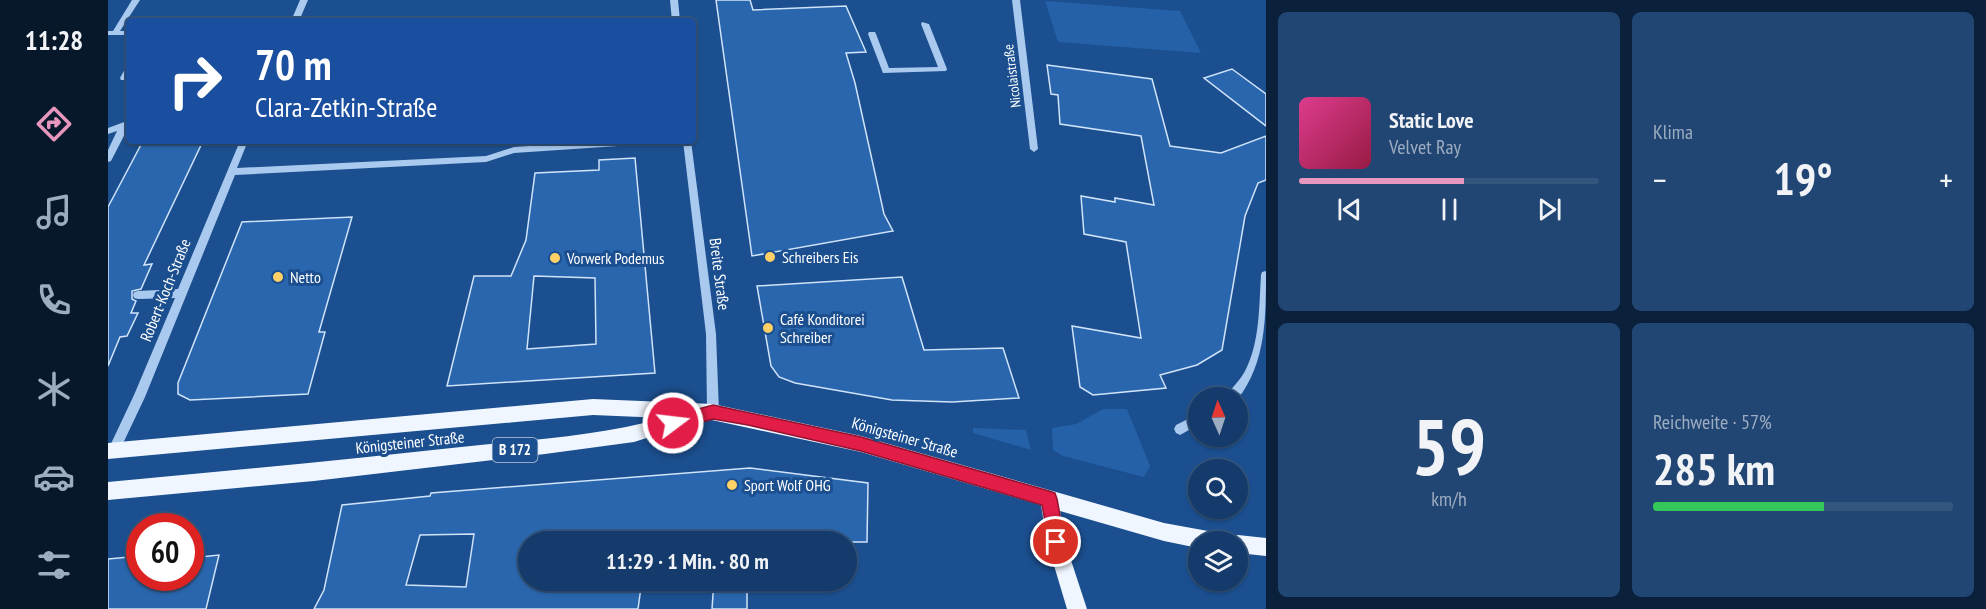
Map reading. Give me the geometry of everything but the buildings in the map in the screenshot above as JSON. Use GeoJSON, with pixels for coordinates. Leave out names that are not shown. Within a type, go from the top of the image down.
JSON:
{"type":"FeatureCollection","features":[{"type":"Feature","properties":{"kind":"main road","name":"Königsteiner Straße"},"geometry":{"type":"LineString","coordinates":[[110,455],[593,407],[713,412],[861,444],[1049,499]]}},
{"type":"Feature","properties":{"kind":"main road","name":"Königsteiner Straße"},"geometry":{"type":"LineString","coordinates":[[108,491],[314,472],[615,437],[713,412]]}},
{"type":"Feature","properties":{"kind":"main road","name":"B 172"},"geometry":{"type":"LineString","coordinates":[[1049,499],[1164,532],[1188,536]]}},
{"type":"Feature","properties":{"kind":"main road"},"geometry":{"type":"LineString","coordinates":[[1049,499],[1056,542],[1077,609]]}},
{"type":"Feature","properties":{"kind":"main road"},"geometry":{"type":"LineString","coordinates":[[1248,545],[1266,547]]}},
{"type":"Feature","properties":{"kind":"street"},"geometry":{"type":"LineString","coordinates":[[112,33],[136,0]]}},
{"type":"Feature","properties":{"kind":"street"},"geometry":{"type":"LineString","coordinates":[[296,18],[304,0]]}},
{"type":"Feature","properties":{"kind":"street"},"geometry":{"type":"LineString","coordinates":[[674,0],[676,18]]}},
{"type":"Feature","properties":{"kind":"street","name":"Nicolaistraße"},"geometry":{"type":"LineString","coordinates":[[1016,0],[1034,150]]}},
{"type":"Feature","properties":{"kind":"street"},"geometry":{"type":"LineString","coordinates":[[872,34],[886,71],[944,69],[926,24]]}},
{"type":"Feature","properties":{"kind":"street"},"geometry":{"type":"LineString","coordinates":[[124,78],[126,74]]}},
{"type":"Feature","properties":{"kind":"street"},"geometry":{"type":"LineString","coordinates":[[108,132],[126,124]]}},
{"type":"Feature","properties":{"kind":"street"},"geometry":{"type":"LineString","coordinates":[[108,159],[126,124]]}},
{"type":"Feature","properties":{"kind":"street","name":"Robert-Koch-Straße"},"geometry":{"type":"LineString","coordinates":[[110,455],[182,293],[243,144]]}},
{"type":"Feature","properties":{"kind":"street"},"geometry":{"type":"LineString","coordinates":[[231,172],[486,159],[514,150],[603,144]]}},
{"type":"Feature","properties":{"kind":"street","name":"Breite Straße"},"geometry":{"type":"LineString","coordinates":[[687,144],[711,334],[713,412]]}},
{"type":"Feature","properties":{"kind":"street"},"geometry":{"type":"LineString","coordinates":[[1243,387],[1250,375],[1262,335],[1266,275]]}},
{"type":"Feature","properties":{"kind":"street"},"geometry":{"type":"LineString","coordinates":[[138,295],[182,293]]}},
{"type":"Feature","properties":{"kind":"street"},"geometry":{"type":"LineString","coordinates":[[1180,429],[1188,425]]}},
{"type":"Feature","properties":{"kind":"shaded area"},"geometry":{"type":"Polygon","coordinates":[[[1045,1],[1180,11],[1201,53],[1058,42],[1045,1]]]}},
{"type":"Feature","properties":{"kind":"shaded area"},"geometry":{"type":"Polygon","coordinates":[[[1103,409],[1127,409],[1150,466],[1144,477],[1063,456],[1053,450],[1052,428],[1076,424],[1103,409]]]}},
{"type":"Feature","properties":{"kind":"shaded area"},"geometry":{"type":"Polygon","coordinates":[[[973,428],[1026,430],[1031,450],[973,433],[973,428]]]}},
{"type":"Feature","properties":{"kind":"place","name":"Schreibers Eis"},"geometry":{"type":"Point","coordinates":[770,257]}},
{"type":"Feature","properties":{"kind":"place","name":"Vorwerk Podemus"},"geometry":{"type":"Point","coordinates":[555,258]}},
{"type":"Feature","properties":{"kind":"place","name":"Netto"},"geometry":{"type":"Point","coordinates":[278,277]}},
{"type":"Feature","properties":{"kind":"place","name":"Café Konditorei Schreiber"},"geometry":{"type":"Point","coordinates":[768,328]}},
{"type":"Feature","properties":{"kind":"place","name":"Sport Wolf OHG"},"geometry":{"type":"Point","coordinates":[732,485]}},
{"type":"Feature","properties":{"kind":"route"},"geometry":{"type":"LineString","coordinates":[[673,423],[713,412],[748,418],[861,444],[1049,499],[1056,542]]}}]}
